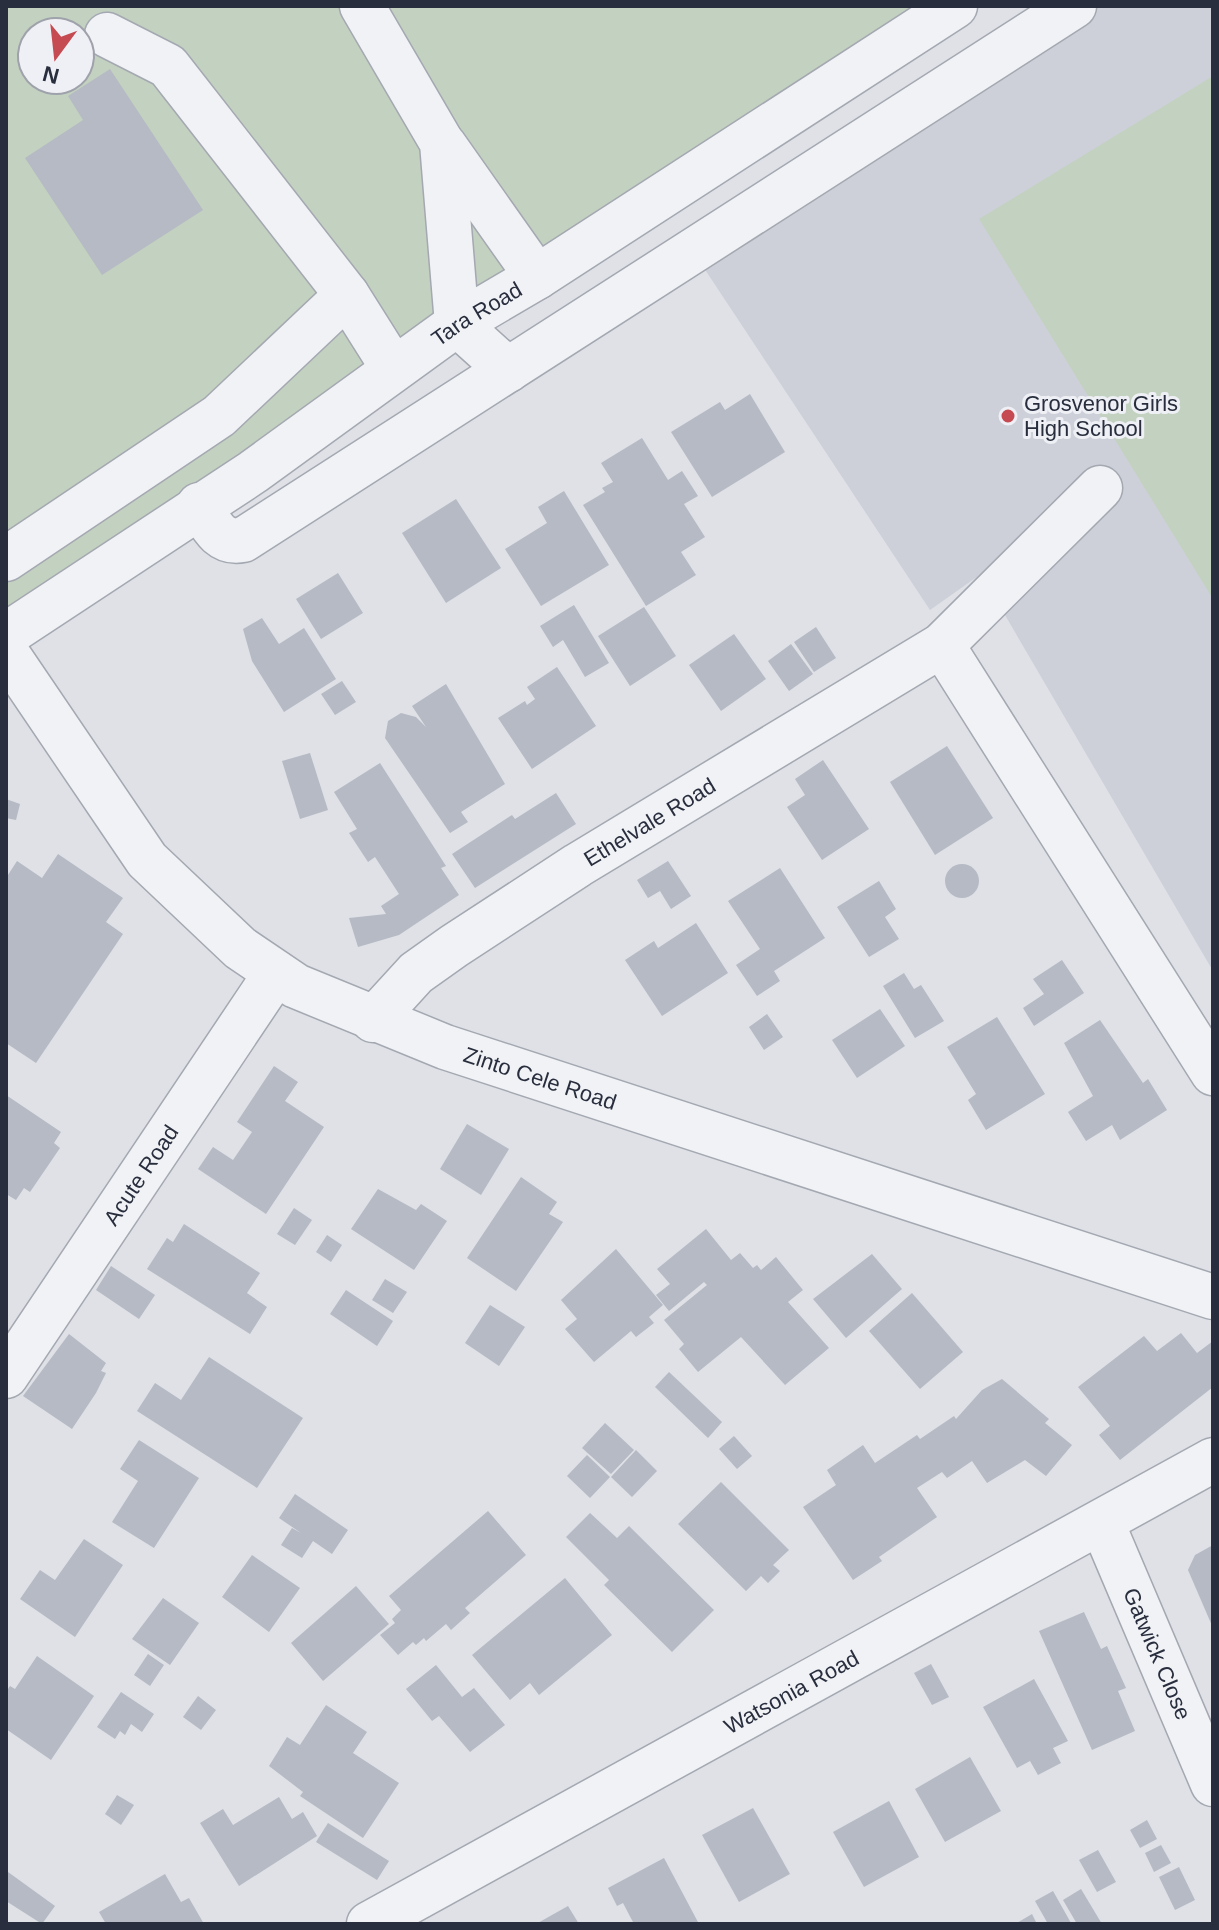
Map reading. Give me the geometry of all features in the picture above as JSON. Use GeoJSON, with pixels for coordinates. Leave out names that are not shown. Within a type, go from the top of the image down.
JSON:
{"type":"FeatureCollection","features":[{"type":"Feature","properties":{"kind":"street"},"geometry":{"type":"LineString","coordinates":[[362,6],[442,143],[537,277]]}},
{"type":"Feature","properties":{"kind":"street","name":"Tara Road"},"geometry":{"type":"LineString","coordinates":[[6,635],[253,472],[457,324],[537,277],[955,6]]}},
{"type":"Feature","properties":{"kind":"street"},"geometry":{"type":"LineString","coordinates":[[199,505],[219,536],[231,541],[243,540],[1074,6]]}},
{"type":"Feature","properties":{"kind":"street"},"geometry":{"type":"LineString","coordinates":[[107,35],[168,66],[347,295],[393,368]]}},
{"type":"Feature","properties":{"kind":"street"},"geometry":{"type":"LineString","coordinates":[[442,143],[457,324],[508,370]]}},
{"type":"Feature","properties":{"kind":"street"},"geometry":{"type":"LineString","coordinates":[[6,559],[219,416],[347,295]]}},
{"type":"Feature","properties":{"kind":"street","name":"Ethelvale Road"},"geometry":{"type":"LineString","coordinates":[[373,1020],[416,973],[454,946],[578,865],[942,645],[1100,488]]}},
{"type":"Feature","properties":{"kind":"street"},"geometry":{"type":"LineString","coordinates":[[942,645],[1213,1073]]}},
{"type":"Feature","properties":{"kind":"street","name":"Zinto Cele Road"},"geometry":{"type":"LineString","coordinates":[[6,652],[147,860],[240,948],[276,973],[373,1020],[459,1052],[1213,1297]]}},
{"type":"Feature","properties":{"kind":"street","name":"Acute Road"},"geometry":{"type":"LineString","coordinates":[[6,1376],[276,973]]}},
{"type":"Feature","properties":{"kind":"street","name":"Watsonia Road"},"geometry":{"type":"LineString","coordinates":[[369,1924],[1213,1460]]}},
{"type":"Feature","properties":{"kind":"street","name":"Gatwick Close"},"geometry":{"type":"LineString","coordinates":[[1102,1523],[1213,1784]]}},
{"type":"Feature","properties":{"kind":"shaded area","name":"Grosvenor Girls High School"},"geometry":{"type":"Polygon","coordinates":[[[1084,6],[1213,6],[1213,971],[981,574],[930,610],[698,259],[1084,6]]]}},
{"type":"Feature","properties":{"kind":"green space"},"geometry":{"type":"Polygon","coordinates":[[[6,6],[973,6],[6,634],[6,6]]]}},
{"type":"Feature","properties":{"kind":"green space"},"geometry":{"type":"Polygon","coordinates":[[[1213,76],[1213,599],[979,219],[1213,76]]]}},
{"type":"Feature","properties":{"kind":"building"},"geometry":{"type":"Polygon","coordinates":[[[110,69],[203,210],[102,275],[25,158],[83,120],[68,96],[96,96],[96,78],[110,69]]]}},
{"type":"Feature","properties":{"kind":"building"},"geometry":{"type":"Polygon","coordinates":[[[750,394],[785,452],[712,497],[671,432],[720,402],[725,410],[750,394]]]}},
{"type":"Feature","properties":{"kind":"building"},"geometry":{"type":"Polygon","coordinates":[[[642,438],[668,480],[682,471],[698,496],[684,504],[705,537],[681,552],[696,575],[646,606],[583,505],[605,492],[602,488],[613,482],[601,463],[642,438]]]}},
{"type":"Feature","properties":{"kind":"building"},"geometry":{"type":"Polygon","coordinates":[[[564,491],[609,565],[541,606],[505,549],[547,523],[538,507],[564,491]]]}},
{"type":"Feature","properties":{"kind":"building"},"geometry":{"type":"Polygon","coordinates":[[[456,499],[501,568],[446,603],[402,533],[456,499]]]}},
{"type":"Feature","properties":{"kind":"building"},"geometry":{"type":"Polygon","coordinates":[[[338,573],[363,613],[321,639],[296,599],[338,573]]]}},
{"type":"Feature","properties":{"kind":"building"},"geometry":{"type":"Polygon","coordinates":[[[574,605],[609,663],[585,677],[563,640],[553,647],[540,626],[574,605]]]}},
{"type":"Feature","properties":{"kind":"building"},"geometry":{"type":"Polygon","coordinates":[[[644,607],[676,656],[630,686],[598,636],[644,607]]]}},
{"type":"Feature","properties":{"kind":"building"},"geometry":{"type":"Polygon","coordinates":[[[262,618],[279,644],[304,628],[336,679],[284,712],[252,661],[243,629],[262,618]]]}},
{"type":"Feature","properties":{"kind":"building"},"geometry":{"type":"Polygon","coordinates":[[[816,627],[836,658],[814,672],[794,642],[816,627]]]}},
{"type":"Feature","properties":{"kind":"building"},"geometry":{"type":"Polygon","coordinates":[[[734,634],[766,679],[721,711],[689,665],[734,634]]]}},
{"type":"Feature","properties":{"kind":"building"},"geometry":{"type":"Polygon","coordinates":[[[791,644],[813,674],[789,691],[768,661],[791,644]]]}},
{"type":"Feature","properties":{"kind":"building"},"geometry":{"type":"Polygon","coordinates":[[[557,667],[596,726],[532,769],[498,718],[525,701],[527,705],[535,699],[527,687],[557,667]]]}},
{"type":"Feature","properties":{"kind":"building"},"geometry":{"type":"Polygon","coordinates":[[[342,681],[356,702],[335,715],[321,694],[342,681]]]}},
{"type":"Feature","properties":{"kind":"building"},"geometry":{"type":"Polygon","coordinates":[[[446,684],[505,784],[461,812],[468,822],[450,833],[385,738],[388,721],[401,713],[416,717],[426,727],[412,706],[446,684]]]}},
{"type":"Feature","properties":{"kind":"building"},"geometry":{"type":"Polygon","coordinates":[[[947,746],[993,818],[935,855],[890,782],[947,746]]]}},
{"type":"Feature","properties":{"kind":"building"},"geometry":{"type":"Polygon","coordinates":[[[310,753],[328,810],[300,819],[282,761],[310,753]]]}},
{"type":"Feature","properties":{"kind":"building"},"geometry":{"type":"Polygon","coordinates":[[[823,760],[869,829],[822,860],[787,807],[805,795],[795,779],[823,760]]]}},
{"type":"Feature","properties":{"kind":"building"},"geometry":{"type":"Polygon","coordinates":[[[380,763],[446,866],[441,868],[459,895],[399,935],[358,947],[349,918],[386,914],[381,906],[399,894],[375,857],[368,862],[349,833],[357,829],[334,792],[380,763]]]}},
{"type":"Feature","properties":{"kind":"building"},"geometry":{"type":"Polygon","coordinates":[[[556,793],[576,824],[475,888],[452,854],[512,815],[515,819],[556,793]]]}},
{"type":"Feature","properties":{"kind":"building"},"geometry":{"type":"Polygon","coordinates":[[[6,799],[20,804],[16,820],[6,818],[6,799]]]}},
{"type":"Feature","properties":{"kind":"building"},"geometry":{"type":"Polygon","coordinates":[[[58,854],[123,898],[106,922],[123,934],[36,1063],[6,1043],[6,878],[17,861],[42,878],[58,854]]]}},
{"type":"Feature","properties":{"kind":"building"},"geometry":{"type":"Polygon","coordinates":[[[668,861],[691,896],[671,909],[660,891],[648,898],[637,880],[668,861]]]}},
{"type":"Feature","properties":{"kind":"building"},"geometry":{"type":"Polygon","coordinates":[[[962,864],[974,869],[979,881],[974,893],[962,898],[950,893],[945,881],[950,869],[962,864]]]}},
{"type":"Feature","properties":{"kind":"building"},"geometry":{"type":"Polygon","coordinates":[[[780,868],[825,938],[774,971],[780,981],[757,996],[736,965],[760,949],[728,901],[780,868]]]}},
{"type":"Feature","properties":{"kind":"building"},"geometry":{"type":"Polygon","coordinates":[[[879,881],[896,909],[885,917],[899,939],[869,957],[837,907],[879,881]]]}},
{"type":"Feature","properties":{"kind":"building"},"geometry":{"type":"Polygon","coordinates":[[[696,923],[728,973],[662,1016],[625,960],[654,941],[658,948],[696,923]]]}},
{"type":"Feature","properties":{"kind":"building"},"geometry":{"type":"Polygon","coordinates":[[[1062,960],[1084,993],[1034,1026],[1023,1008],[1044,994],[1033,979],[1062,960]]]}},
{"type":"Feature","properties":{"kind":"building"},"geometry":{"type":"Polygon","coordinates":[[[904,973],[914,989],[921,985],[944,1021],[915,1038],[883,986],[904,973]]]}},
{"type":"Feature","properties":{"kind":"building"},"geometry":{"type":"Polygon","coordinates":[[[880,1009],[905,1046],[857,1078],[832,1040],[880,1009]]]}},
{"type":"Feature","properties":{"kind":"building"},"geometry":{"type":"Polygon","coordinates":[[[767,1014],[783,1037],[764,1050],[749,1027],[767,1014]]]}},
{"type":"Feature","properties":{"kind":"building"},"geometry":{"type":"Polygon","coordinates":[[[997,1017],[1045,1094],[986,1130],[968,1100],[976,1094],[947,1047],[997,1017]]]}},
{"type":"Feature","properties":{"kind":"building"},"geometry":{"type":"Polygon","coordinates":[[[1100,1020],[1143,1083],[1148,1079],[1167,1110],[1120,1140],[1112,1125],[1086,1141],[1068,1112],[1093,1096],[1064,1043],[1100,1020]]]}},
{"type":"Feature","properties":{"kind":"building"},"geometry":{"type":"Polygon","coordinates":[[[274,1066],[298,1082],[285,1101],[324,1127],[266,1214],[198,1169],[213,1147],[233,1160],[252,1132],[237,1122],[274,1066]]]}},
{"type":"Feature","properties":{"kind":"building"},"geometry":{"type":"Polygon","coordinates":[[[6,1095],[61,1132],[54,1143],[60,1148],[30,1192],[24,1188],[16,1200],[6,1194],[6,1095]]]}},
{"type":"Feature","properties":{"kind":"building"},"geometry":{"type":"Polygon","coordinates":[[[467,1124],[509,1149],[481,1195],[440,1169],[467,1124]]]}},
{"type":"Feature","properties":{"kind":"building"},"geometry":{"type":"Polygon","coordinates":[[[521,1177],[557,1202],[549,1214],[563,1222],[516,1291],[467,1258],[521,1177]]]}},
{"type":"Feature","properties":{"kind":"building"},"geometry":{"type":"Polygon","coordinates":[[[378,1189],[416,1210],[421,1204],[447,1221],[414,1270],[351,1229],[378,1189]]]}},
{"type":"Feature","properties":{"kind":"building"},"geometry":{"type":"Polygon","coordinates":[[[294,1208],[312,1220],[295,1245],[277,1234],[294,1208]]]}},
{"type":"Feature","properties":{"kind":"building"},"geometry":{"type":"Polygon","coordinates":[[[184,1224],[260,1273],[247,1293],[267,1307],[250,1334],[147,1269],[167,1238],[173,1242],[184,1224]]]}},
{"type":"Feature","properties":{"kind":"building"},"geometry":{"type":"Polygon","coordinates":[[[706,1229],[731,1260],[740,1253],[753,1268],[757,1265],[761,1270],[776,1257],[803,1290],[788,1302],[829,1348],[785,1385],[741,1337],[698,1372],[679,1349],[684,1344],[664,1320],[707,1285],[704,1282],[669,1311],[656,1295],[670,1284],[657,1269],[706,1229]]]}},
{"type":"Feature","properties":{"kind":"building"},"geometry":{"type":"Polygon","coordinates":[[[327,1235],[342,1245],[331,1262],[316,1252],[327,1235]]]}},
{"type":"Feature","properties":{"kind":"building"},"geometry":{"type":"Polygon","coordinates":[[[616,1249],[663,1305],[649,1317],[654,1323],[636,1337],[631,1331],[594,1362],[565,1329],[577,1319],[561,1300],[616,1249]]]}},
{"type":"Feature","properties":{"kind":"building"},"geometry":{"type":"Polygon","coordinates":[[[872,1254],[902,1289],[846,1338],[813,1299],[872,1254]]]}},
{"type":"Feature","properties":{"kind":"building"},"geometry":{"type":"Polygon","coordinates":[[[111,1266],[155,1295],[139,1319],[96,1290],[111,1266]]]}},
{"type":"Feature","properties":{"kind":"building"},"geometry":{"type":"Polygon","coordinates":[[[385,1279],[407,1292],[393,1313],[372,1300],[385,1279]]]}},
{"type":"Feature","properties":{"kind":"building"},"geometry":{"type":"Polygon","coordinates":[[[346,1290],[393,1321],[377,1346],[330,1314],[346,1290]]]}},
{"type":"Feature","properties":{"kind":"building"},"geometry":{"type":"Polygon","coordinates":[[[912,1293],[963,1352],[920,1389],[869,1331],[912,1293]]]}},
{"type":"Feature","properties":{"kind":"building"},"geometry":{"type":"Polygon","coordinates":[[[490,1305],[525,1327],[499,1366],[465,1343],[490,1305]]]}},
{"type":"Feature","properties":{"kind":"building"},"geometry":{"type":"Polygon","coordinates":[[[1181,1333],[1197,1353],[1213,1341],[1213,1387],[1120,1460],[1099,1435],[1110,1426],[1078,1387],[1144,1336],[1157,1351],[1181,1333]]]}},
{"type":"Feature","properties":{"kind":"building"},"geometry":{"type":"Polygon","coordinates":[[[69,1334],[106,1363],[101,1371],[106,1373],[96,1393],[72,1429],[23,1396],[69,1334]]]}},
{"type":"Feature","properties":{"kind":"building"},"geometry":{"type":"Polygon","coordinates":[[[209,1357],[303,1418],[257,1488],[137,1411],[155,1383],[181,1400],[209,1357]]]}},
{"type":"Feature","properties":{"kind":"building"},"geometry":{"type":"Polygon","coordinates":[[[669,1372],[722,1422],[708,1438],[655,1387],[669,1372]]]}},
{"type":"Feature","properties":{"kind":"building"},"geometry":{"type":"Polygon","coordinates":[[[1002,1379],[1049,1419],[1045,1423],[1072,1445],[1046,1476],[1025,1460],[987,1483],[972,1461],[947,1478],[942,1472],[917,1488],[937,1517],[879,1557],[882,1561],[853,1580],[803,1507],[836,1485],[827,1470],[863,1445],[875,1463],[917,1435],[920,1439],[954,1416],[956,1419],[982,1390],[1002,1379]]]}},
{"type":"Feature","properties":{"kind":"building"},"geometry":{"type":"Polygon","coordinates":[[[605,1423],[634,1450],[611,1474],[582,1448],[605,1423]]]}},
{"type":"Feature","properties":{"kind":"building"},"geometry":{"type":"Polygon","coordinates":[[[734,1436],[752,1456],[737,1469],[719,1449],[734,1436]]]}},
{"type":"Feature","properties":{"kind":"building"},"geometry":{"type":"Polygon","coordinates":[[[139,1440],[199,1478],[154,1548],[112,1522],[138,1481],[120,1469],[139,1440]]]}},
{"type":"Feature","properties":{"kind":"building"},"geometry":{"type":"Polygon","coordinates":[[[636,1450],[657,1471],[632,1497],[611,1477],[636,1450]]]}},
{"type":"Feature","properties":{"kind":"building"},"geometry":{"type":"Polygon","coordinates":[[[587,1455],[610,1477],[590,1498],[567,1476],[587,1455]]]}},
{"type":"Feature","properties":{"kind":"building"},"geometry":{"type":"Polygon","coordinates":[[[721,1482],[789,1550],[773,1565],[780,1571],[768,1583],[761,1576],[746,1591],[678,1524],[721,1482]]]}},
{"type":"Feature","properties":{"kind":"building"},"geometry":{"type":"Polygon","coordinates":[[[295,1494],[348,1530],[332,1554],[313,1541],[302,1558],[281,1545],[292,1528],[301,1533],[279,1518],[295,1494]]]}},
{"type":"Feature","properties":{"kind":"building"},"geometry":{"type":"Polygon","coordinates":[[[488,1511],[526,1555],[465,1608],[470,1613],[451,1630],[446,1624],[426,1641],[424,1638],[416,1645],[413,1642],[398,1655],[380,1635],[395,1623],[392,1619],[401,1610],[389,1596],[488,1511]]]}},
{"type":"Feature","properties":{"kind":"building"},"geometry":{"type":"Polygon","coordinates":[[[590,1513],[617,1538],[629,1526],[714,1610],[672,1652],[604,1585],[609,1580],[566,1537],[590,1513]]]}},
{"type":"Feature","properties":{"kind":"building"},"geometry":{"type":"Polygon","coordinates":[[[84,1539],[123,1565],[75,1637],[20,1599],[40,1570],[55,1580],[84,1539]]]}},
{"type":"Feature","properties":{"kind":"building"},"geometry":{"type":"Polygon","coordinates":[[[1213,1545],[1213,1628],[1188,1570],[1195,1555],[1213,1545]]]}},
{"type":"Feature","properties":{"kind":"building"},"geometry":{"type":"Polygon","coordinates":[[[252,1555],[300,1588],[269,1632],[222,1597],[252,1555]]]}},
{"type":"Feature","properties":{"kind":"building"},"geometry":{"type":"Polygon","coordinates":[[[565,1578],[612,1635],[539,1695],[530,1683],[510,1700],[472,1655],[565,1578]]]}},
{"type":"Feature","properties":{"kind":"building"},"geometry":{"type":"Polygon","coordinates":[[[356,1586],[389,1624],[323,1681],[291,1643],[356,1586]]]}},
{"type":"Feature","properties":{"kind":"building"},"geometry":{"type":"Polygon","coordinates":[[[163,1598],[199,1623],[170,1665],[132,1639],[163,1598]]]}},
{"type":"Feature","properties":{"kind":"building"},"geometry":{"type":"Polygon","coordinates":[[[1084,1612],[1101,1649],[1107,1646],[1126,1688],[1118,1691],[1135,1731],[1092,1750],[1039,1631],[1084,1612]]]}},
{"type":"Feature","properties":{"kind":"building"},"geometry":{"type":"Polygon","coordinates":[[[148,1654],[164,1665],[150,1686],[134,1675],[148,1654]]]}},
{"type":"Feature","properties":{"kind":"building"},"geometry":{"type":"Polygon","coordinates":[[[37,1656],[94,1696],[51,1760],[6,1729],[6,1692],[10,1686],[15,1689],[37,1656]]]}},
{"type":"Feature","properties":{"kind":"building"},"geometry":{"type":"Polygon","coordinates":[[[931,1664],[949,1697],[932,1705],[914,1673],[931,1664]]]}},
{"type":"Feature","properties":{"kind":"building"},"geometry":{"type":"Polygon","coordinates":[[[436,1665],[462,1697],[474,1688],[505,1725],[470,1752],[439,1716],[432,1721],[406,1689],[436,1665]]]}},
{"type":"Feature","properties":{"kind":"building"},"geometry":{"type":"Polygon","coordinates":[[[1034,1679],[1068,1741],[1053,1748],[1061,1763],[1038,1775],[1030,1761],[1017,1768],[983,1707],[1034,1679]]]}},
{"type":"Feature","properties":{"kind":"building"},"geometry":{"type":"Polygon","coordinates":[[[121,1692],[154,1714],[142,1732],[131,1724],[125,1735],[120,1731],[115,1739],[97,1727],[121,1692]]]}},
{"type":"Feature","properties":{"kind":"building"},"geometry":{"type":"Polygon","coordinates":[[[198,1696],[216,1710],[201,1730],[183,1717],[198,1696]]]}},
{"type":"Feature","properties":{"kind":"building"},"geometry":{"type":"Polygon","coordinates":[[[326,1705],[367,1732],[353,1753],[399,1783],[363,1838],[300,1796],[303,1792],[269,1766],[287,1737],[300,1745],[326,1705]]]}},
{"type":"Feature","properties":{"kind":"building"},"geometry":{"type":"Polygon","coordinates":[[[970,1757],[1001,1811],[945,1842],[915,1789],[970,1757]]]}},
{"type":"Feature","properties":{"kind":"building"},"geometry":{"type":"Polygon","coordinates":[[[117,1795],[134,1805],[121,1825],[105,1814],[117,1795]]]}},
{"type":"Feature","properties":{"kind":"building"},"geometry":{"type":"Polygon","coordinates":[[[279,1797],[292,1819],[303,1812],[317,1836],[239,1886],[200,1823],[223,1809],[233,1825],[279,1797]]]}},
{"type":"Feature","properties":{"kind":"building"},"geometry":{"type":"Polygon","coordinates":[[[889,1801],[919,1857],[864,1887],[833,1832],[889,1801]]]}},
{"type":"Feature","properties":{"kind":"building"},"geometry":{"type":"Polygon","coordinates":[[[753,1808],[790,1874],[739,1902],[702,1835],[753,1808]]]}},
{"type":"Feature","properties":{"kind":"building"},"geometry":{"type":"Polygon","coordinates":[[[1147,1820],[1157,1839],[1140,1848],[1130,1830],[1147,1820]]]}},
{"type":"Feature","properties":{"kind":"building"},"geometry":{"type":"Polygon","coordinates":[[[328,1823],[389,1861],[377,1880],[316,1842],[328,1823]]]}},
{"type":"Feature","properties":{"kind":"building"},"geometry":{"type":"Polygon","coordinates":[[[1161,1845],[1171,1863],[1154,1872],[1145,1853],[1161,1845]]]}},
{"type":"Feature","properties":{"kind":"building"},"geometry":{"type":"Polygon","coordinates":[[[1098,1850],[1116,1882],[1097,1892],[1079,1860],[1098,1850]]]}},
{"type":"Feature","properties":{"kind":"building"},"geometry":{"type":"Polygon","coordinates":[[[664,1858],[699,1924],[634,1924],[623,1903],[617,1906],[608,1888],[664,1858]]]}},
{"type":"Feature","properties":{"kind":"building"},"geometry":{"type":"Polygon","coordinates":[[[1179,1867],[1195,1900],[1175,1910],[1159,1877],[1179,1867]]]}},
{"type":"Feature","properties":{"kind":"building"},"geometry":{"type":"Polygon","coordinates":[[[8,1872],[55,1906],[42,1924],[6,1901],[8,1872]]]}},
{"type":"Feature","properties":{"kind":"building"},"geometry":{"type":"Polygon","coordinates":[[[165,1874],[181,1902],[189,1898],[204,1924],[106,1924],[99,1912],[165,1874]]]}},
{"type":"Feature","properties":{"kind":"building"},"geometry":{"type":"Polygon","coordinates":[[[1081,1889],[1102,1924],[1077,1924],[1063,1900],[1081,1889]]]}},
{"type":"Feature","properties":{"kind":"building"},"geometry":{"type":"Polygon","coordinates":[[[1053,1891],[1071,1923],[1048,1924],[1035,1901],[1053,1891]]]}},
{"type":"Feature","properties":{"kind":"building"},"geometry":{"type":"Polygon","coordinates":[[[568,1906],[579,1924],[536,1924],[568,1906]]]}},
{"type":"Feature","properties":{"kind":"building"},"geometry":{"type":"Polygon","coordinates":[[[1032,1914],[1037,1924],[1015,1924],[1032,1914]]]}},
{"type":"Feature","properties":{"kind":"place","name":"Grosvenor Girls High School"},"geometry":{"type":"Point","coordinates":[1008,416]}}]}
